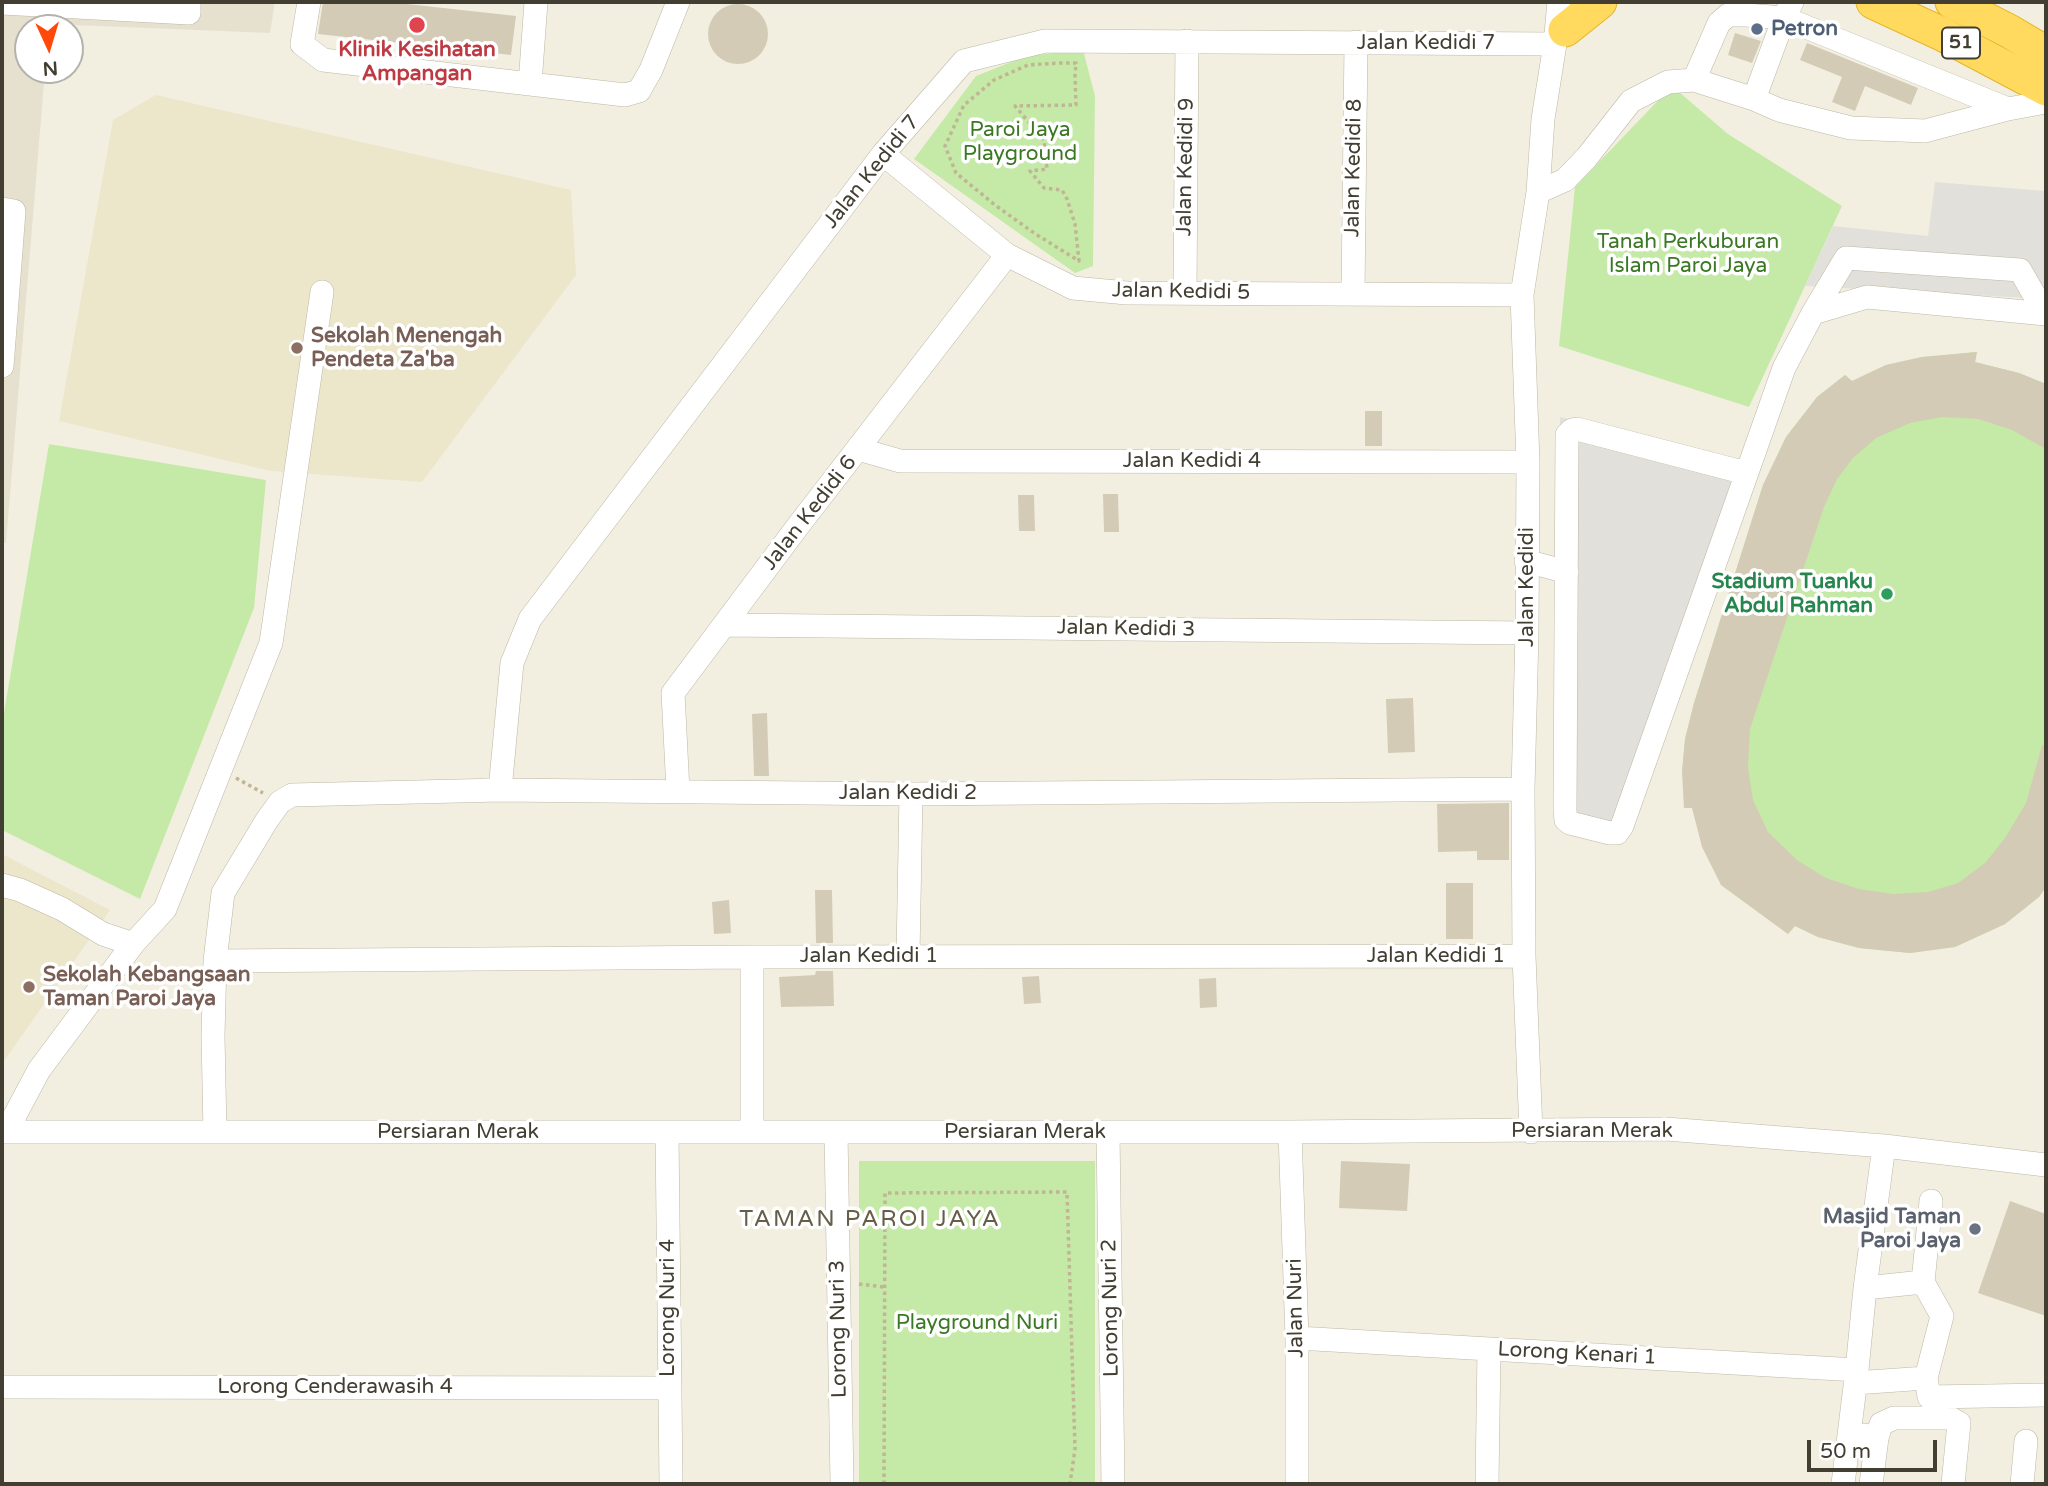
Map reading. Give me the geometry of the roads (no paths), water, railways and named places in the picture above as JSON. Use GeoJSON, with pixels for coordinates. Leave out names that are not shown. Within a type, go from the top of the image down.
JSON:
{"type":"FeatureCollection","features":[{"type":"Feature","properties":{"kind":"highway"},"geometry":{"type":"LineString","coordinates":[[1563,19],[1600,2]]}},
{"type":"Feature","properties":{"kind":"highway","name":"51"},"geometry":{"type":"LineString","coordinates":[[1873,2],[1942,34],[2046,89]]}},
{"type":"Feature","properties":{"kind":"highway","name":"51"},"geometry":{"type":"LineString","coordinates":[[1952,2],[2046,53]]}},
{"type":"Feature","properties":{"kind":"street"},"geometry":{"type":"LineString","coordinates":[[2,3],[189,13],[189,2]]}},
{"type":"Feature","properties":{"kind":"street"},"geometry":{"type":"LineString","coordinates":[[309,2],[302,44],[323,60],[625,95],[639,91],[651,70],[678,2]]}},
{"type":"Feature","properties":{"kind":"street"},"geometry":{"type":"LineString","coordinates":[[530,84],[536,2]]}},
{"type":"Feature","properties":{"kind":"street"},"geometry":{"type":"LineString","coordinates":[[1694,80],[1719,23],[1728,15],[1788,10],[2008,108]]}},
{"type":"Feature","properties":{"kind":"street"},"geometry":{"type":"LineString","coordinates":[[1754,99],[1788,10]]}},
{"type":"Feature","properties":{"kind":"street","name":"Jalan Kedidi 7"},"geometry":{"type":"LineString","coordinates":[[500,790],[512,663],[530,619],[883,154],[964,61],[1045,41],[1356,42],[1563,19]]}},
{"type":"Feature","properties":{"kind":"street","name":"Jalan Kedidi"},"geometry":{"type":"LineString","coordinates":[[1531,1132],[1524,956],[1523,789],[1528,462],[1522,295],[1538,192],[1543,119],[1563,19]]}},
{"type":"Feature","properties":{"kind":"street","name":"Jalan Kedidi 9"},"geometry":{"type":"LineString","coordinates":[[1185,292],[1187,41]]}},
{"type":"Feature","properties":{"kind":"street","name":"Jalan Kedidi 8"},"geometry":{"type":"LineString","coordinates":[[1353,294],[1356,42]]}},
{"type":"Feature","properties":{"kind":"street"},"geometry":{"type":"LineString","coordinates":[[1538,192],[1565,180],[1587,157],[1631,101],[1668,82],[1694,80],[1779,110],[1852,128],[1925,131],[2008,108],[2046,102]]}},
{"type":"Feature","properties":{"kind":"street","name":"Jalan Kedidi 5"},"geometry":{"type":"LineString","coordinates":[[883,154],[1007,255],[1073,288],[1127,293],[1522,295]]}},
{"type":"Feature","properties":{"kind":"street"},"geometry":{"type":"LineString","coordinates":[[2,209],[14,211],[5,289],[2,366]]}},
{"type":"Feature","properties":{"kind":"street","name":"Jalan Kedidi 6"},"geometry":{"type":"LineString","coordinates":[[678,791],[673,693],[1007,255]]}},
{"type":"Feature","properties":{"kind":"street"},"geometry":{"type":"LineString","coordinates":[[1746,473],[1577,429],[1567,435],[1565,811],[1566,820],[1570,823],[1611,833],[1617,833],[1622,826],[1784,368],[1846,258],[2020,271],[2045,313]]}},
{"type":"Feature","properties":{"kind":"street"},"geometry":{"type":"LineString","coordinates":[[4,1132],[39,1070],[133,944],[165,909],[271,643],[321,292]]}},
{"type":"Feature","properties":{"kind":"street"},"geometry":{"type":"LineString","coordinates":[[1813,313],[1867,297],[2045,313]]}},
{"type":"Feature","properties":{"kind":"street","name":"Jalan Kedidi 4"},"geometry":{"type":"LineString","coordinates":[[858,449],[900,461],[1528,462]]}},
{"type":"Feature","properties":{"kind":"street"},"geometry":{"type":"LineString","coordinates":[[1526,561],[1567,572]]}},
{"type":"Feature","properties":{"kind":"street","name":"Jalan Kedidi 3"},"geometry":{"type":"LineString","coordinates":[[725,625],[1527,633]]}},
{"type":"Feature","properties":{"kind":"street","name":"Jalan Kedidi 2"},"geometry":{"type":"LineString","coordinates":[[215,961],[223,893],[286,799],[500,790],[911,794],[1523,789]]}},
{"type":"Feature","properties":{"kind":"street"},"geometry":{"type":"LineString","coordinates":[[908,956],[911,794]]}},
{"type":"Feature","properties":{"kind":"street"},"geometry":{"type":"LineString","coordinates":[[2,885],[62,909],[103,934],[133,944]]}},
{"type":"Feature","properties":{"kind":"street","name":"Jalan Kedidi 1"},"geometry":{"type":"LineString","coordinates":[[215,961],[908,956],[1524,956]]}},
{"type":"Feature","properties":{"kind":"street"},"geometry":{"type":"LineString","coordinates":[[752,957],[752,1132]]}},
{"type":"Feature","properties":{"kind":"street"},"geometry":{"type":"LineString","coordinates":[[215,961],[215,1132]]}},
{"type":"Feature","properties":{"kind":"street","name":"Persiaran Merak"},"geometry":{"type":"LineString","coordinates":[[4,1132],[1531,1132],[1665,1129],[1884,1146],[2046,1165]]}},
{"type":"Feature","properties":{"kind":"street","name":"Lorong Nuri 4"},"geometry":{"type":"LineString","coordinates":[[667,1132],[671,1484]]}},
{"type":"Feature","properties":{"kind":"street","name":"Lorong Nuri 3"},"geometry":{"type":"LineString","coordinates":[[836,1132],[842,1484]]}},
{"type":"Feature","properties":{"kind":"street","name":"Lorong Nuri 2"},"geometry":{"type":"LineString","coordinates":[[1108,1132],[1113,1484]]}},
{"type":"Feature","properties":{"kind":"street","name":"Jalan Nuri"},"geometry":{"type":"LineString","coordinates":[[1290,1132],[1297,1338],[1297,1484]]}},
{"type":"Feature","properties":{"kind":"street"},"geometry":{"type":"LineString","coordinates":[[1843,1484],[1884,1146]]}},
{"type":"Feature","properties":{"kind":"street"},"geometry":{"type":"LineString","coordinates":[[1931,1201],[1923,1282],[1942,1316],[1926,1378],[1929,1397],[2046,1395]]}},
{"type":"Feature","properties":{"kind":"street"},"geometry":{"type":"LineString","coordinates":[[1865,1288],[1923,1282]]}},
{"type":"Feature","properties":{"kind":"street","name":"Lorong Kenari 1"},"geometry":{"type":"LineString","coordinates":[[1297,1338],[1856,1376],[1926,1378]]}},
{"type":"Feature","properties":{"kind":"street"},"geometry":{"type":"LineString","coordinates":[[1487,1484],[1489,1349]]}},
{"type":"Feature","properties":{"kind":"street","name":"Lorong Cenderawasih 4"},"geometry":{"type":"LineString","coordinates":[[2,1387],[668,1388]]}},
{"type":"Feature","properties":{"kind":"street"},"geometry":{"type":"LineString","coordinates":[[1871,1484],[1881,1424],[1894,1418],[1950,1418],[1959,1423],[1953,1484]]}},
{"type":"Feature","properties":{"kind":"street"},"geometry":{"type":"LineString","coordinates":[[1850,1433],[1877,1438]]}},
{"type":"Feature","properties":{"kind":"street"},"geometry":{"type":"LineString","coordinates":[[2022,1484],[2026,1441]]}},
{"type":"Feature","properties":{"kind":"place","name":"Klinik Kesihatan Ampangan"},"geometry":{"type":"Point","coordinates":[417,25]}},
{"type":"Feature","properties":{"kind":"place","name":"Petron"},"geometry":{"type":"Point","coordinates":[1757,29]}},
{"type":"Feature","properties":{"kind":"place","name":"Sekolah Menengah Pendeta Za'ba"},"geometry":{"type":"Point","coordinates":[297,348]}},
{"type":"Feature","properties":{"kind":"place","name":"Stadium Tuanku Abdul Rahman"},"geometry":{"type":"Point","coordinates":[1887,594]}},
{"type":"Feature","properties":{"kind":"place","name":"Sekolah Kebangsaan Taman Paroi Jaya"},"geometry":{"type":"Point","coordinates":[29,987]}},
{"type":"Feature","properties":{"kind":"place","name":"Masjid Taman Paroi Jaya"},"geometry":{"type":"Point","coordinates":[1975,1229]}},
{"type":"Feature","properties":{"kind":"district","name":"TAMAN PAROI JAYA"},"geometry":{"type":"Point","coordinates":[870,1220]}},
{"type":"Feature","properties":{"kind":"park label","name":"Paroi Jaya Playground"},"geometry":{"type":"Point","coordinates":[1020,142]}},
{"type":"Feature","properties":{"kind":"park label","name":"Tanah Perkuburan Islam Paroi Jaya"},"geometry":{"type":"Point","coordinates":[1688,254]}},
{"type":"Feature","properties":{"kind":"park label","name":"Playground Nuri"},"geometry":{"type":"Point","coordinates":[977,1323]}}]}
